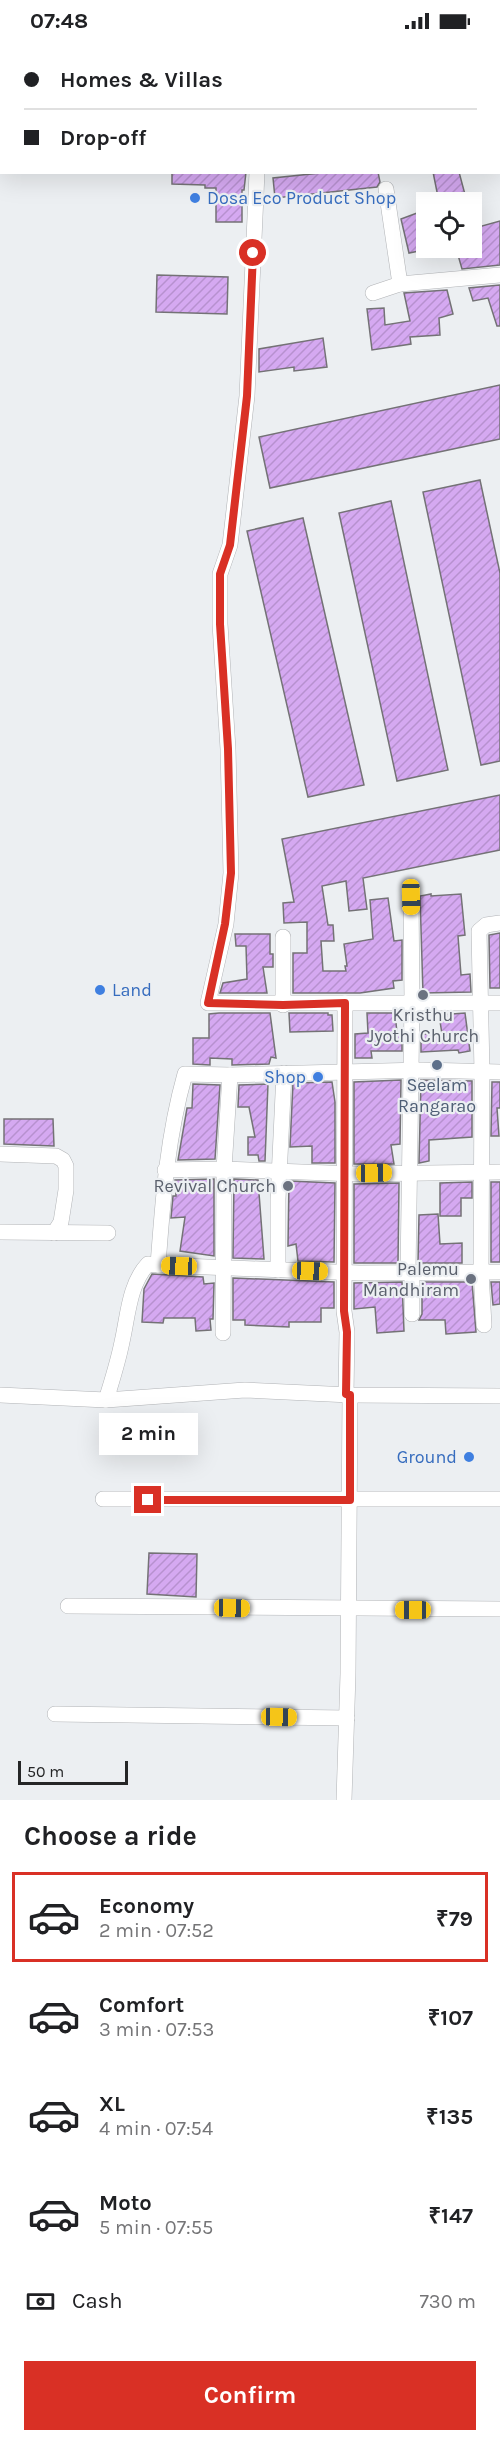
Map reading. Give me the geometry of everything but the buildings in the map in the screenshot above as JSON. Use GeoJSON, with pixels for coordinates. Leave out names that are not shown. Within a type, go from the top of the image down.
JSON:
{"type":"FeatureCollection","features":[{"type":"Feature","properties":{"kind":"street"},"geometry":{"type":"LineString","coordinates":[[257,174],[247,396],[230,545],[220,574],[220,624],[228,749],[231,873],[225,924],[208,1003],[283,1005],[412,1002],[500,1003]]}},
{"type":"Feature","properties":{"kind":"street"},"geometry":{"type":"LineString","coordinates":[[386,189],[400,284]]}},
{"type":"Feature","properties":{"kind":"street"},"geometry":{"type":"LineString","coordinates":[[373,293],[400,284],[500,275]]}},
{"type":"Feature","properties":{"kind":"street"},"geometry":{"type":"LineString","coordinates":[[411,897],[410,1273],[412,1314]]}},
{"type":"Feature","properties":{"kind":"street"},"geometry":{"type":"LineString","coordinates":[[484,1325],[481,1272],[482,1072],[479,931],[486,925],[500,923]]}},
{"type":"Feature","properties":{"kind":"street"},"geometry":{"type":"LineString","coordinates":[[283,937],[283,1005]]}},
{"type":"Feature","properties":{"kind":"street"},"geometry":{"type":"LineString","coordinates":[[344,1800],[350,1500],[347,1332],[344,1311],[345,1003]]}},
{"type":"Feature","properties":{"kind":"street"},"geometry":{"type":"LineString","coordinates":[[158,1265],[165,1170],[174,1114],[186,1074],[500,1072]]}},
{"type":"Feature","properties":{"kind":"street"},"geometry":{"type":"LineString","coordinates":[[278,1270],[279,1171],[284,1073]]}},
{"type":"Feature","properties":{"kind":"street"},"geometry":{"type":"LineString","coordinates":[[223,1333],[224,1169],[230,1075]]}},
{"type":"Feature","properties":{"kind":"street"},"geometry":{"type":"LineString","coordinates":[[0,1154],[56,1156],[63,1160],[66,1166],[66,1190],[62,1222],[54,1233]]}},
{"type":"Feature","properties":{"kind":"street"},"geometry":{"type":"LineString","coordinates":[[165,1170],[224,1169],[346,1174],[500,1172]]}},
{"type":"Feature","properties":{"kind":"street"},"geometry":{"type":"LineString","coordinates":[[0,1232],[108,1233]]}},
{"type":"Feature","properties":{"kind":"street"},"geometry":{"type":"LineString","coordinates":[[106,1400],[116,1372],[130,1300],[141,1272],[148,1264],[345,1273],[500,1272]]}},
{"type":"Feature","properties":{"kind":"street"},"geometry":{"type":"LineString","coordinates":[[0,1395],[106,1400],[245,1390],[500,1396]]}},
{"type":"Feature","properties":{"kind":"street"},"geometry":{"type":"LineString","coordinates":[[103,1499],[500,1499]]}},
{"type":"Feature","properties":{"kind":"street"},"geometry":{"type":"LineString","coordinates":[[68,1606],[500,1610]]}},
{"type":"Feature","properties":{"kind":"street"},"geometry":{"type":"LineString","coordinates":[[55,1714],[347,1718]]}},
{"type":"Feature","properties":{"kind":"place","name":"Dosa Eco Product Shop"},"geometry":{"type":"Point","coordinates":[195,198]}},
{"type":"Feature","properties":{"kind":"place","name":"Land"},"geometry":{"type":"Point","coordinates":[100,990]}},
{"type":"Feature","properties":{"kind":"place","name":"Kristhu Jyothi Church"},"geometry":{"type":"Point","coordinates":[423,995]}},
{"type":"Feature","properties":{"kind":"place","name":"Seelam Rangarao"},"geometry":{"type":"Point","coordinates":[437,1065]}},
{"type":"Feature","properties":{"kind":"place","name":"Shop"},"geometry":{"type":"Point","coordinates":[318,1077]}},
{"type":"Feature","properties":{"kind":"place","name":"Revival Church"},"geometry":{"type":"Point","coordinates":[288,1186]}},
{"type":"Feature","properties":{"kind":"place","name":"Palemu Mandhiram"},"geometry":{"type":"Point","coordinates":[471,1279]}},
{"type":"Feature","properties":{"kind":"place","name":"Ground"},"geometry":{"type":"Point","coordinates":[469,1457]}},
{"type":"Feature","properties":{"kind":"route"},"geometry":{"type":"LineString","coordinates":[[148,1500],[350,1500],[350,1395],[346,1394],[347,1332],[344,1311],[345,1003],[283,1005],[208,1003],[225,924],[231,873],[228,749],[220,624],[220,574],[230,545],[247,396],[253,253]]}}]}
